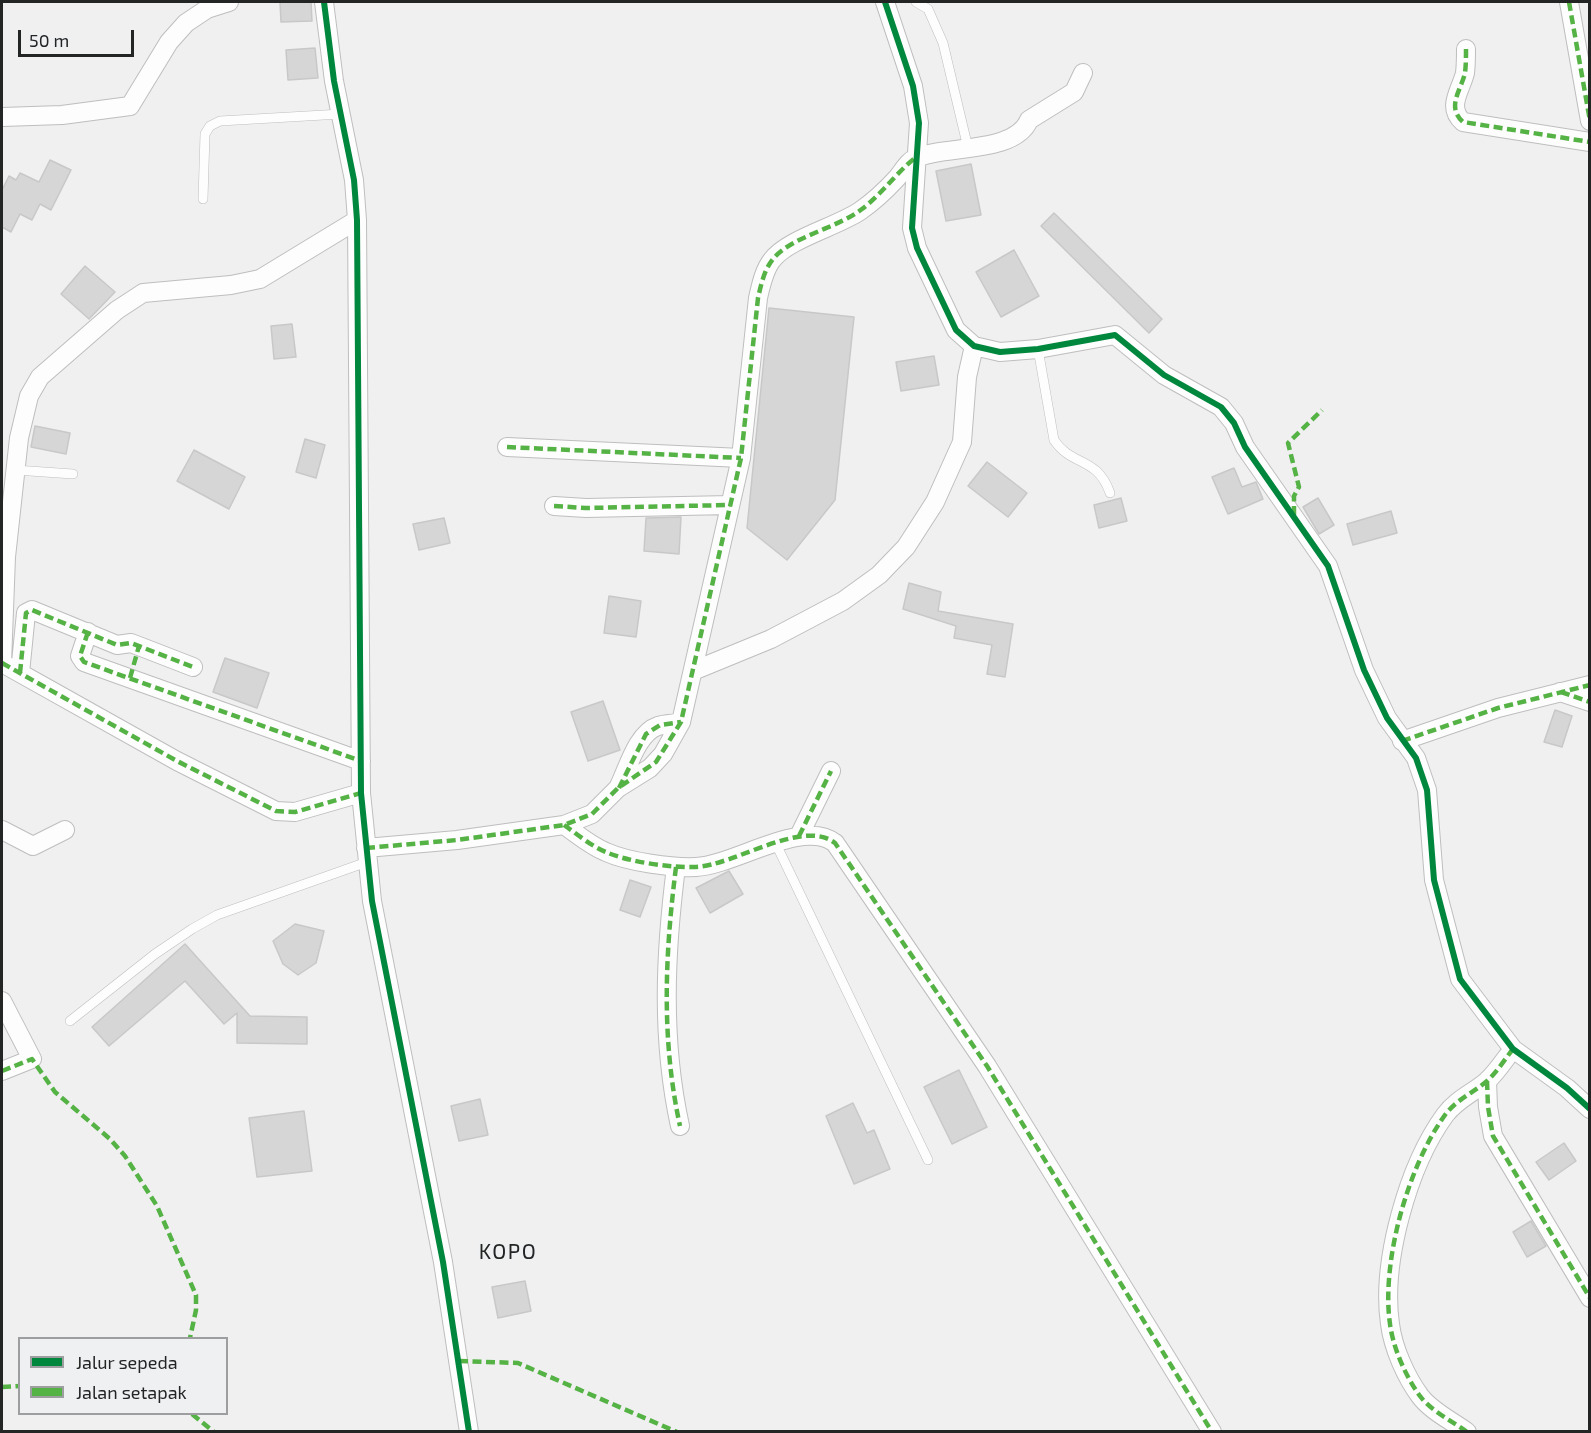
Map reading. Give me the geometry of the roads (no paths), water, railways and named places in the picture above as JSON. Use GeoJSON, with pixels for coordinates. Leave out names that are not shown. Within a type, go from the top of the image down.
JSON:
{"type":"FeatureCollection","features":[{"type":"Feature","properties":{"kind":"street"},"geometry":{"type":"LineString","coordinates":[[2,117],[62,115],[130,106],[168,42],[186,22],[207,9],[230,2]]}},
{"type":"Feature","properties":{"kind":"street"},"geometry":{"type":"LineString","coordinates":[[324,2],[334,81],[354,180],[357,220],[361,761],[366,855],[443,1262],[469,1431]]}},
{"type":"Feature","properties":{"kind":"street"},"geometry":{"type":"LineString","coordinates":[[885,2],[913,86],[919,123],[912,213],[917,248],[956,330],[974,346],[1000,352],[1038,349],[1115,335],[1164,375],[1225,412],[1245,447],[1328,566],[1364,670],[1386,718],[1416,758],[1427,790],[1434,880],[1456,970],[1464,986],[1513,1049],[1567,1088],[1590,1109]]}},
{"type":"Feature","properties":{"kind":"street"},"geometry":{"type":"LineString","coordinates":[[1569,2],[1590,121]]}},
{"type":"Feature","properties":{"kind":"street"},"geometry":{"type":"LineString","coordinates":[[1466,49],[1464,74],[1454,105],[1456,114],[1463,122],[1590,142]]}},
{"type":"Feature","properties":{"kind":"street"},"geometry":{"type":"LineString","coordinates":[[366,855],[564,825],[592,814],[618,788],[656,762],[681,722],[693,671],[741,458],[758,298],[763,277],[772,260],[790,246],[840,224],[862,209],[888,188],[915,158],[1003,141],[1025,128],[1029,120],[1074,92],[1083,74]]}},
{"type":"Feature","properties":{"kind":"street"},"geometry":{"type":"LineString","coordinates":[[357,220],[260,279],[231,285],[143,293],[129,301],[59,360],[33,387],[20,431],[4,556],[2,663],[177,761],[276,811],[296,812],[362,793]]}},
{"type":"Feature","properties":{"kind":"street"},"geometry":{"type":"LineString","coordinates":[[693,671],[771,639],[843,601],[879,574],[906,547],[935,502],[962,442],[967,377],[974,346]]}},
{"type":"Feature","properties":{"kind":"street"},"geometry":{"type":"LineString","coordinates":[[507,447],[741,458]]}},
{"type":"Feature","properties":{"kind":"street"},"geometry":{"type":"LineString","coordinates":[[554,506],[586,508],[730,505]]}},
{"type":"Feature","properties":{"kind":"street"},"geometry":{"type":"LineString","coordinates":[[20,673],[26,613],[29,610],[119,645],[129,643],[193,667]]}},
{"type":"Feature","properties":{"kind":"street"},"geometry":{"type":"LineString","coordinates":[[88,632],[80,658],[361,761]]}},
{"type":"Feature","properties":{"kind":"street"},"geometry":{"type":"LineString","coordinates":[[130,678],[139,646]]}},
{"type":"Feature","properties":{"kind":"street"},"geometry":{"type":"LineString","coordinates":[[1402,741],[1473,715],[1558,691],[1590,685]]}},
{"type":"Feature","properties":{"kind":"street"},"geometry":{"type":"LineString","coordinates":[[1558,691],[1590,702]]}},
{"type":"Feature","properties":{"kind":"street"},"geometry":{"type":"LineString","coordinates":[[618,788],[636,750],[650,730],[660,725],[681,722]]}},
{"type":"Feature","properties":{"kind":"street"},"geometry":{"type":"LineString","coordinates":[[799,836],[831,771]]}},
{"type":"Feature","properties":{"kind":"street"},"geometry":{"type":"LineString","coordinates":[[564,825],[609,854],[676,867],[698,867],[718,863],[799,836],[826,837],[844,854],[987,1066],[1212,1431]]}},
{"type":"Feature","properties":{"kind":"street"},"geometry":{"type":"LineString","coordinates":[[2,830],[23,843],[33,846],[65,830]]}},
{"type":"Feature","properties":{"kind":"street"},"geometry":{"type":"LineString","coordinates":[[676,867],[668,934],[666,1005],[668,1060],[680,1126]]}},
{"type":"Feature","properties":{"kind":"street"},"geometry":{"type":"LineString","coordinates":[[2,1001],[32,1059],[2,1071]]}},
{"type":"Feature","properties":{"kind":"street"},"geometry":{"type":"LineString","coordinates":[[1467,1431],[1426,1403],[1416,1390],[1391,1331],[1392,1257],[1403,1206],[1431,1138],[1445,1116],[1460,1099],[1486,1081],[1513,1049]]}},
{"type":"Feature","properties":{"kind":"street"},"geometry":{"type":"LineString","coordinates":[[1486,1081],[1493,1136],[1590,1298]]}},
{"type":"Feature","properties":{"kind":"lane"},"geometry":{"type":"LineString","coordinates":[[916,2],[927,9],[943,43],[968,148]]}},
{"type":"Feature","properties":{"kind":"lane"},"geometry":{"type":"LineString","coordinates":[[203,199],[205,134],[210,126],[220,121],[341,114]]}},
{"type":"Feature","properties":{"kind":"lane"},"geometry":{"type":"LineString","coordinates":[[1038,349],[1054,440],[1065,451],[1097,470],[1106,481],[1110,493]]}},
{"type":"Feature","properties":{"kind":"lane"},"geometry":{"type":"LineString","coordinates":[[15,470],[73,474]]}},
{"type":"Feature","properties":{"kind":"lane"},"geometry":{"type":"LineString","coordinates":[[776,844],[928,1160]]}},
{"type":"Feature","properties":{"kind":"lane"},"geometry":{"type":"LineString","coordinates":[[70,1021],[146,960],[192,929],[218,915],[366,855]]}},
{"type":"Feature","properties":{"kind":"district","name":"KOPO"},"geometry":{"type":"Point","coordinates":[508,1252]}}]}
